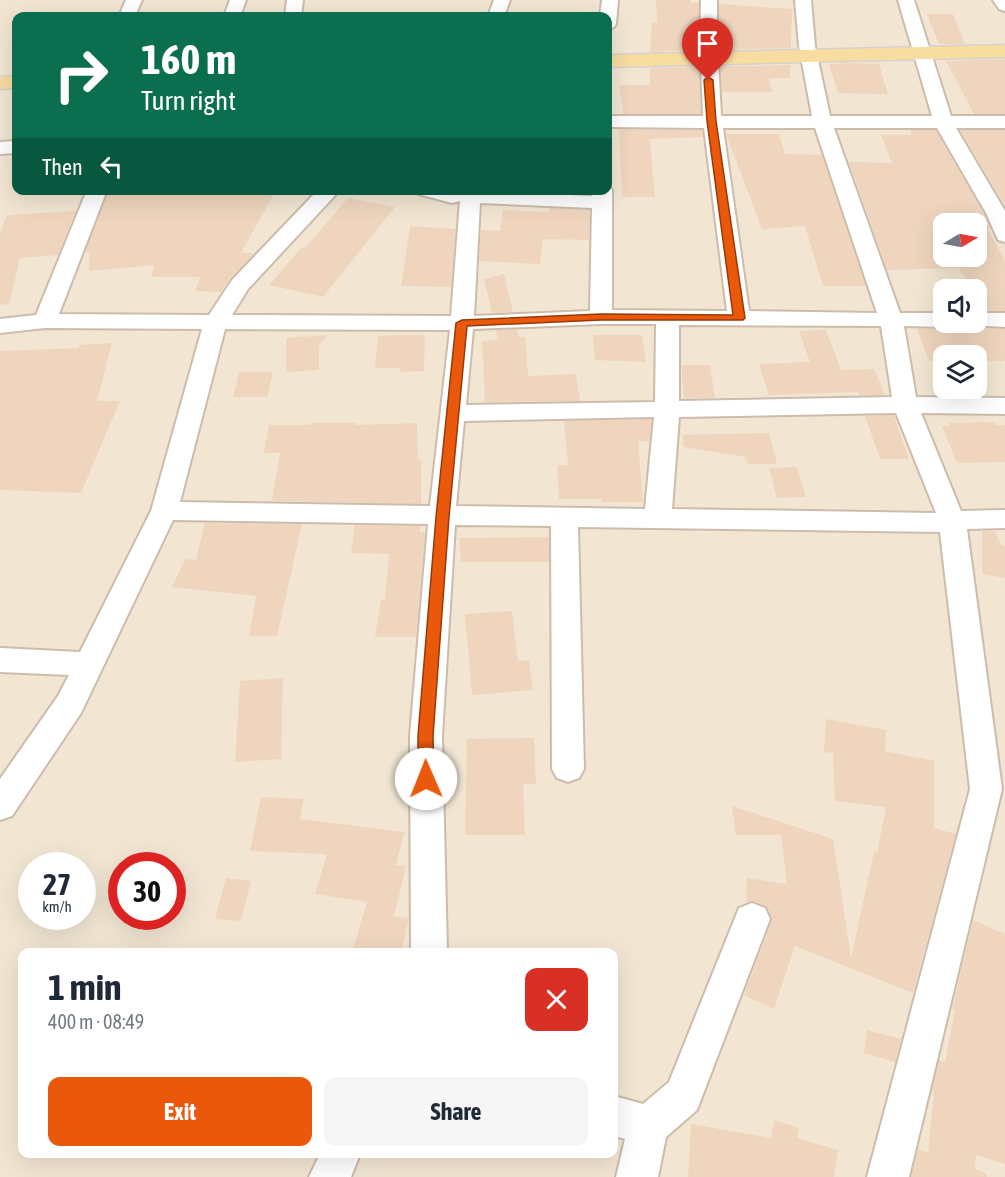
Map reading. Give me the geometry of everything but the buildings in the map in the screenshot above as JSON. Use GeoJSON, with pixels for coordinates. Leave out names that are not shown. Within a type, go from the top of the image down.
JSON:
{"type":"FeatureCollection","features":[{"type":"Feature","properties":{"kind":"main road"},"geometry":{"type":"LineString","coordinates":[[920,49],[1005,43]]}},
{"type":"Feature","properties":{"kind":"main road"},"geometry":{"type":"LineString","coordinates":[[612,61],[808,51],[920,49],[1005,51]]}},
{"type":"Feature","properties":{"kind":"main road"},"geometry":{"type":"LineString","coordinates":[[612,52],[706,55]]}},
{"type":"Feature","properties":{"kind":"street"},"geometry":{"type":"LineString","coordinates":[[709,0],[706,55],[711,121],[739,318]]}},
{"type":"Feature","properties":{"kind":"street"},"geometry":{"type":"LineString","coordinates":[[803,0],[808,51],[822,121],[891,319],[905,405],[953,523],[986,789],[888,1177]]}},
{"type":"Feature","properties":{"kind":"street"},"geometry":{"type":"LineString","coordinates":[[906,0],[943,122],[996,213],[1005,236]]}},
{"type":"Feature","properties":{"kind":"street"},"geometry":{"type":"LineString","coordinates":[[612,122],[1005,122]]}},
{"type":"Feature","properties":{"kind":"street"},"geometry":{"type":"LineString","coordinates":[[45,321],[95,195]]}},
{"type":"Feature","properties":{"kind":"street"},"geometry":{"type":"LineString","coordinates":[[0,806],[70,704],[164,511],[215,323],[240,285],[325,195]]}},
{"type":"Feature","properties":{"kind":"street"},"geometry":{"type":"LineString","coordinates":[[429,948],[426,736],[442,517],[462,323],[460,195],[602,196],[601,317]]}},
{"type":"Feature","properties":{"kind":"street"},"geometry":{"type":"LineString","coordinates":[[0,326],[45,321],[462,323],[601,317],[933,320]]}},
{"type":"Feature","properties":{"kind":"street"},"geometry":{"type":"LineString","coordinates":[[658,519],[667,408],[668,318]]}},
{"type":"Feature","properties":{"kind":"street"},"geometry":{"type":"LineString","coordinates":[[987,320],[1005,320]]}},
{"type":"Feature","properties":{"kind":"street"},"geometry":{"type":"LineString","coordinates":[[453,413],[667,408],[1005,406]]}},
{"type":"Feature","properties":{"kind":"street"},"geometry":{"type":"LineString","coordinates":[[164,511],[953,523],[958,520],[1005,519]]}},
{"type":"Feature","properties":{"kind":"street"},"geometry":{"type":"LineString","coordinates":[[564,517],[568,769]]}},
{"type":"Feature","properties":{"kind":"street"},"geometry":{"type":"LineString","coordinates":[[0,660],[90,664]]}},
{"type":"Feature","properties":{"kind":"street"},"geometry":{"type":"LineString","coordinates":[[637,1177],[631,1121],[683,1096],[752,919]]}},
{"type":"Feature","properties":{"kind":"street"},"geometry":{"type":"LineString","coordinates":[[330,1177],[338,1158]]}},
{"type":"Feature","properties":{"kind":"shaded area"},"geometry":{"type":"Polygon","coordinates":[[[0,0],[1005,0],[1005,1177],[0,1177],[0,0]]]}},
{"type":"Feature","properties":{"kind":"route"},"geometry":{"type":"LineString","coordinates":[[426,779],[426,736],[442,517],[462,323],[601,317],[739,318],[711,121],[708,80]]}}]}
